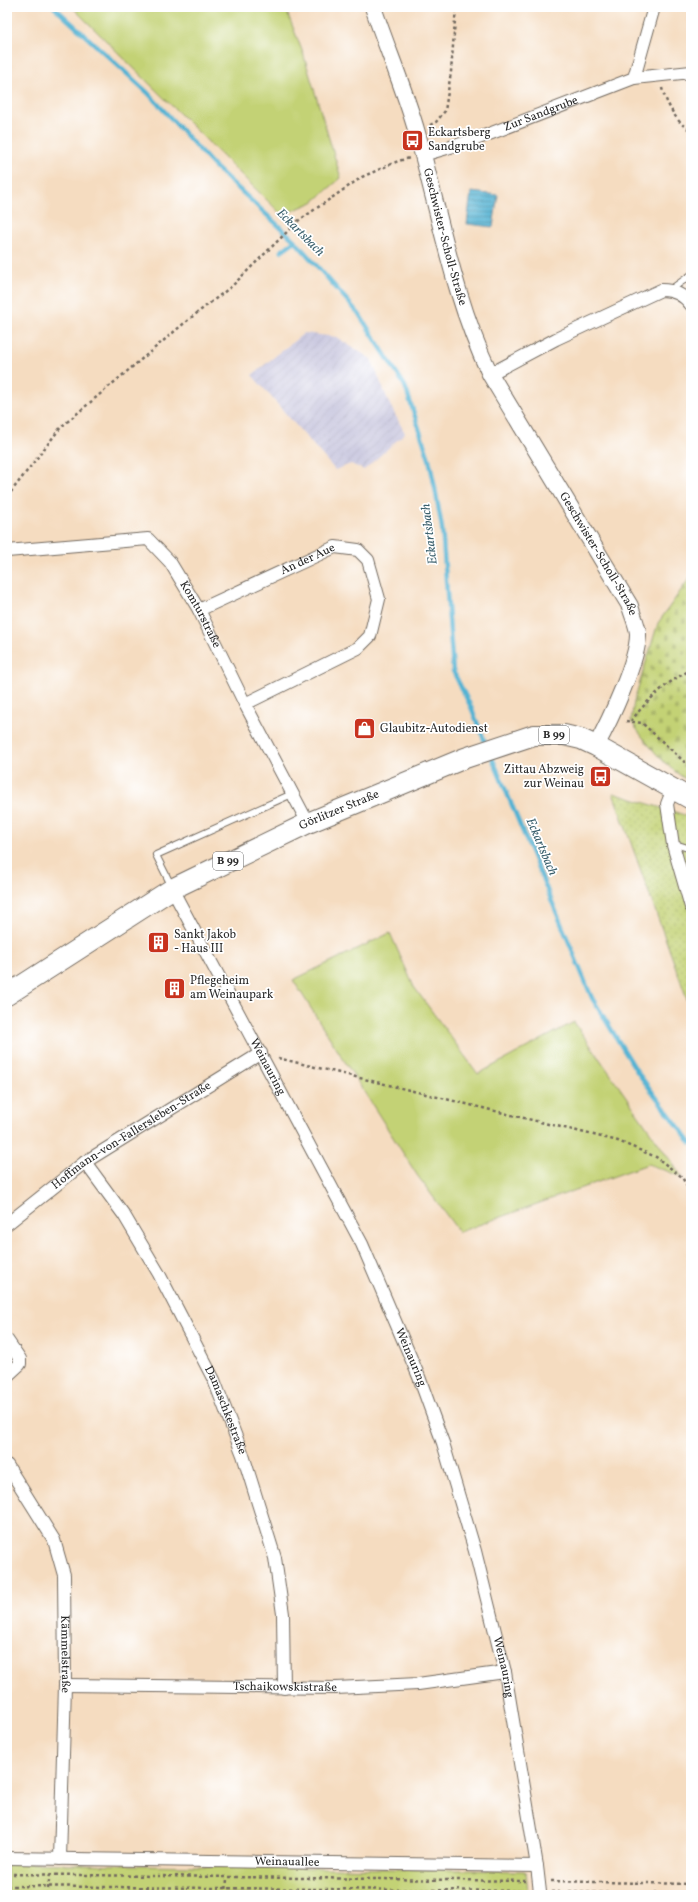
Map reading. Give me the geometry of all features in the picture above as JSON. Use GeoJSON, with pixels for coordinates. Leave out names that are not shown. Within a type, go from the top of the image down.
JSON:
{"type":"FeatureCollection","features":[{"type":"Feature","properties":{"kind":"main road","name":"Görlitzer Straße"},"geometry":{"type":"LineString","coordinates":[[7,995],[172,889],[308,823],[465,758],[534,735],[564,735],[596,746],[691,799]]}},
{"type":"Feature","properties":{"kind":"street","name":"Geschwister-Scholl-Straße"},"geometry":{"type":"LineString","coordinates":[[372,7],[417,131],[449,263],[474,340],[490,374],[630,606],[638,632],[635,653],[610,721],[596,746]]}},
{"type":"Feature","properties":{"kind":"street"},"geometry":{"type":"LineString","coordinates":[[634,78],[654,7]]}},
{"type":"Feature","properties":{"kind":"street","name":"Zur Sandgrube"},"geometry":{"type":"LineString","coordinates":[[423,155],[471,141],[634,78],[691,72]]}},
{"type":"Feature","properties":{"kind":"street"},"geometry":{"type":"LineString","coordinates":[[490,374],[556,339],[661,290],[670,290],[677,293],[691,305]]}},
{"type":"Feature","properties":{"kind":"street","name":"Komturstraße"},"geometry":{"type":"LineString","coordinates":[[7,551],[148,538],[170,562],[199,610],[245,704],[308,823]]}},
{"type":"Feature","properties":{"kind":"street","name":"An der Aue"},"geometry":{"type":"LineString","coordinates":[[199,610],[334,547],[358,550],[368,560],[379,599],[370,636],[358,648],[245,704]]}},
{"type":"Feature","properties":{"kind":"street"},"geometry":{"type":"LineString","coordinates":[[673,789],[667,804],[673,845],[691,907]]}},
{"type":"Feature","properties":{"kind":"street","name":"Weinauring"},"geometry":{"type":"LineString","coordinates":[[172,889],[362,1244],[419,1377],[443,1443],[466,1522],[505,1672],[537,1866]]}},
{"type":"Feature","properties":{"kind":"street","name":"Hoffmann-von-Fallersleben-Straße"},"geometry":{"type":"LineString","coordinates":[[7,1224],[85,1162],[261,1053]]}},
{"type":"Feature","properties":{"kind":"street","name":"Damaschkestraße"},"geometry":{"type":"LineString","coordinates":[[85,1162],[124,1214],[159,1274],[214,1380],[243,1455],[275,1558],[283,1614],[284,1688]]}},
{"type":"Feature","properties":{"kind":"street"},"geometry":{"type":"LineString","coordinates":[[7,1340],[20,1359],[20,1364],[7,1376]]}},
{"type":"Feature","properties":{"kind":"street","name":"Kämmelstraße"},"geometry":{"type":"LineString","coordinates":[[7,1465],[54,1540],[64,1575],[65,1685],[60,1859]]}},
{"type":"Feature","properties":{"kind":"street","name":"Tschaikowskistraße"},"geometry":{"type":"LineString","coordinates":[[65,1685],[284,1688],[418,1684],[505,1672]]}},
{"type":"Feature","properties":{"kind":"street","name":"Weinauallee"},"geometry":{"type":"LineString","coordinates":[[7,1858],[537,1866]]}},
{"type":"Feature","properties":{"kind":"street"},"geometry":{"type":"LineString","coordinates":[[537,1866],[539,1889]]}},
{"type":"Feature","properties":{"kind":"lane"},"geometry":{"type":"LineString","coordinates":[[670,290],[691,275]]}},
{"type":"Feature","properties":{"kind":"lane"},"geometry":{"type":"LineString","coordinates":[[172,889],[156,855],[292,794]]}},
{"type":"Feature","properties":{"kind":"lane"},"geometry":{"type":"LineString","coordinates":[[673,845],[691,849]]}},
{"type":"Feature","properties":{"kind":"path"},"geometry":{"type":"LineString","coordinates":[[417,131],[436,122],[444,111],[451,72],[456,7]]}},
{"type":"Feature","properties":{"kind":"path"},"geometry":{"type":"LineString","coordinates":[[660,76],[663,94],[680,122],[691,130]]}},
{"type":"Feature","properties":{"kind":"path"},"geometry":{"type":"LineString","coordinates":[[7,497],[61,427],[188,320],[232,286],[298,221],[362,177],[398,161],[423,155]]}},
{"type":"Feature","properties":{"kind":"path"},"geometry":{"type":"LineString","coordinates":[[631,721],[649,700],[679,675],[691,670]]}},
{"type":"Feature","properties":{"kind":"path"},"geometry":{"type":"LineString","coordinates":[[626,721],[642,723],[691,768]]}},
{"type":"Feature","properties":{"kind":"path"},"geometry":{"type":"LineString","coordinates":[[261,1053],[618,1141],[656,1157],[682,1177],[691,1194]]}},
{"type":"Feature","properties":{"kind":"path"},"geometry":{"type":"LineString","coordinates":[[7,1874],[227,1878],[691,1894]]}},
{"type":"Feature","properties":{"kind":"path"},"geometry":{"type":"LineString","coordinates":[[226,1895],[227,1878]]}},
{"type":"Feature","properties":{"kind":"path"},"geometry":{"type":"LineString","coordinates":[[7,1886],[539,1889],[691,1884]]}},
{"type":"Feature","properties":{"kind":"path"},"geometry":{"type":"LineString","coordinates":[[47,1887],[47,1895]]}},
{"type":"Feature","properties":{"kind":"shaded area"},"geometry":{"type":"Polygon","coordinates":[[[304,333],[336,337],[371,359],[390,405],[405,433],[364,470],[351,464],[335,470],[252,375],[304,333]]]}},
{"type":"Feature","properties":{"kind":"green space"},"geometry":{"type":"Polygon","coordinates":[[[72,7],[285,7],[303,53],[341,178],[313,202],[282,215],[72,7]]]}},
{"type":"Feature","properties":{"kind":"green space"},"geometry":{"type":"Polygon","coordinates":[[[691,576],[691,782],[673,770],[657,755],[631,721],[634,701],[658,623],[691,576]]]}},
{"type":"Feature","properties":{"kind":"green space"},"geometry":{"type":"Polygon","coordinates":[[[613,793],[691,817],[691,1010],[613,793]]]}},
{"type":"Feature","properties":{"kind":"green space"},"geometry":{"type":"Polygon","coordinates":[[[390,933],[414,987],[478,1074],[574,1022],[682,1177],[648,1164],[459,1232],[417,1175],[293,980],[390,933]]]}},
{"type":"Feature","properties":{"kind":"green space"},"geometry":{"type":"Polygon","coordinates":[[[7,1863],[526,1871],[528,1894],[7,1895],[7,1863]]]}},
{"type":"Feature","properties":{"kind":"water"},"geometry":{"type":"Polygon","coordinates":[[[471,192],[498,195],[493,227],[467,224],[471,192]]]}},
{"type":"Feature","properties":{"kind":"waterway","name":"Eckartsbach"},"geometry":{"type":"LineString","coordinates":[[54,7],[148,93],[214,166],[295,241],[359,314],[405,386],[429,459],[442,528],[453,671],[471,707],[487,747]]}},
{"type":"Feature","properties":{"kind":"waterway"},"geometry":{"type":"LineString","coordinates":[[281,251],[295,241]]}},
{"type":"Feature","properties":{"kind":"waterway","name":"Eckartsbach"},"geometry":{"type":"LineString","coordinates":[[491,755],[592,998],[638,1073],[691,1143]]}},
{"type":"Feature","properties":{"kind":"place","name":"Eckartsberg Sandgrube"},"geometry":{"type":"Point","coordinates":[412,140]}},
{"type":"Feature","properties":{"kind":"place","name":"Glaubitz-Autodienst"},"geometry":{"type":"Point","coordinates":[364,729]}},
{"type":"Feature","properties":{"kind":"place","name":"Zittau Abzweig zur Weinau"},"geometry":{"type":"Point","coordinates":[600,777]}},
{"type":"Feature","properties":{"kind":"place","name":"Sankt Jakob - Haus III"},"geometry":{"type":"Point","coordinates":[159,942]}},
{"type":"Feature","properties":{"kind":"place","name":"Pflegeheim am Weinaupark"},"geometry":{"type":"Point","coordinates":[175,988]}}]}
